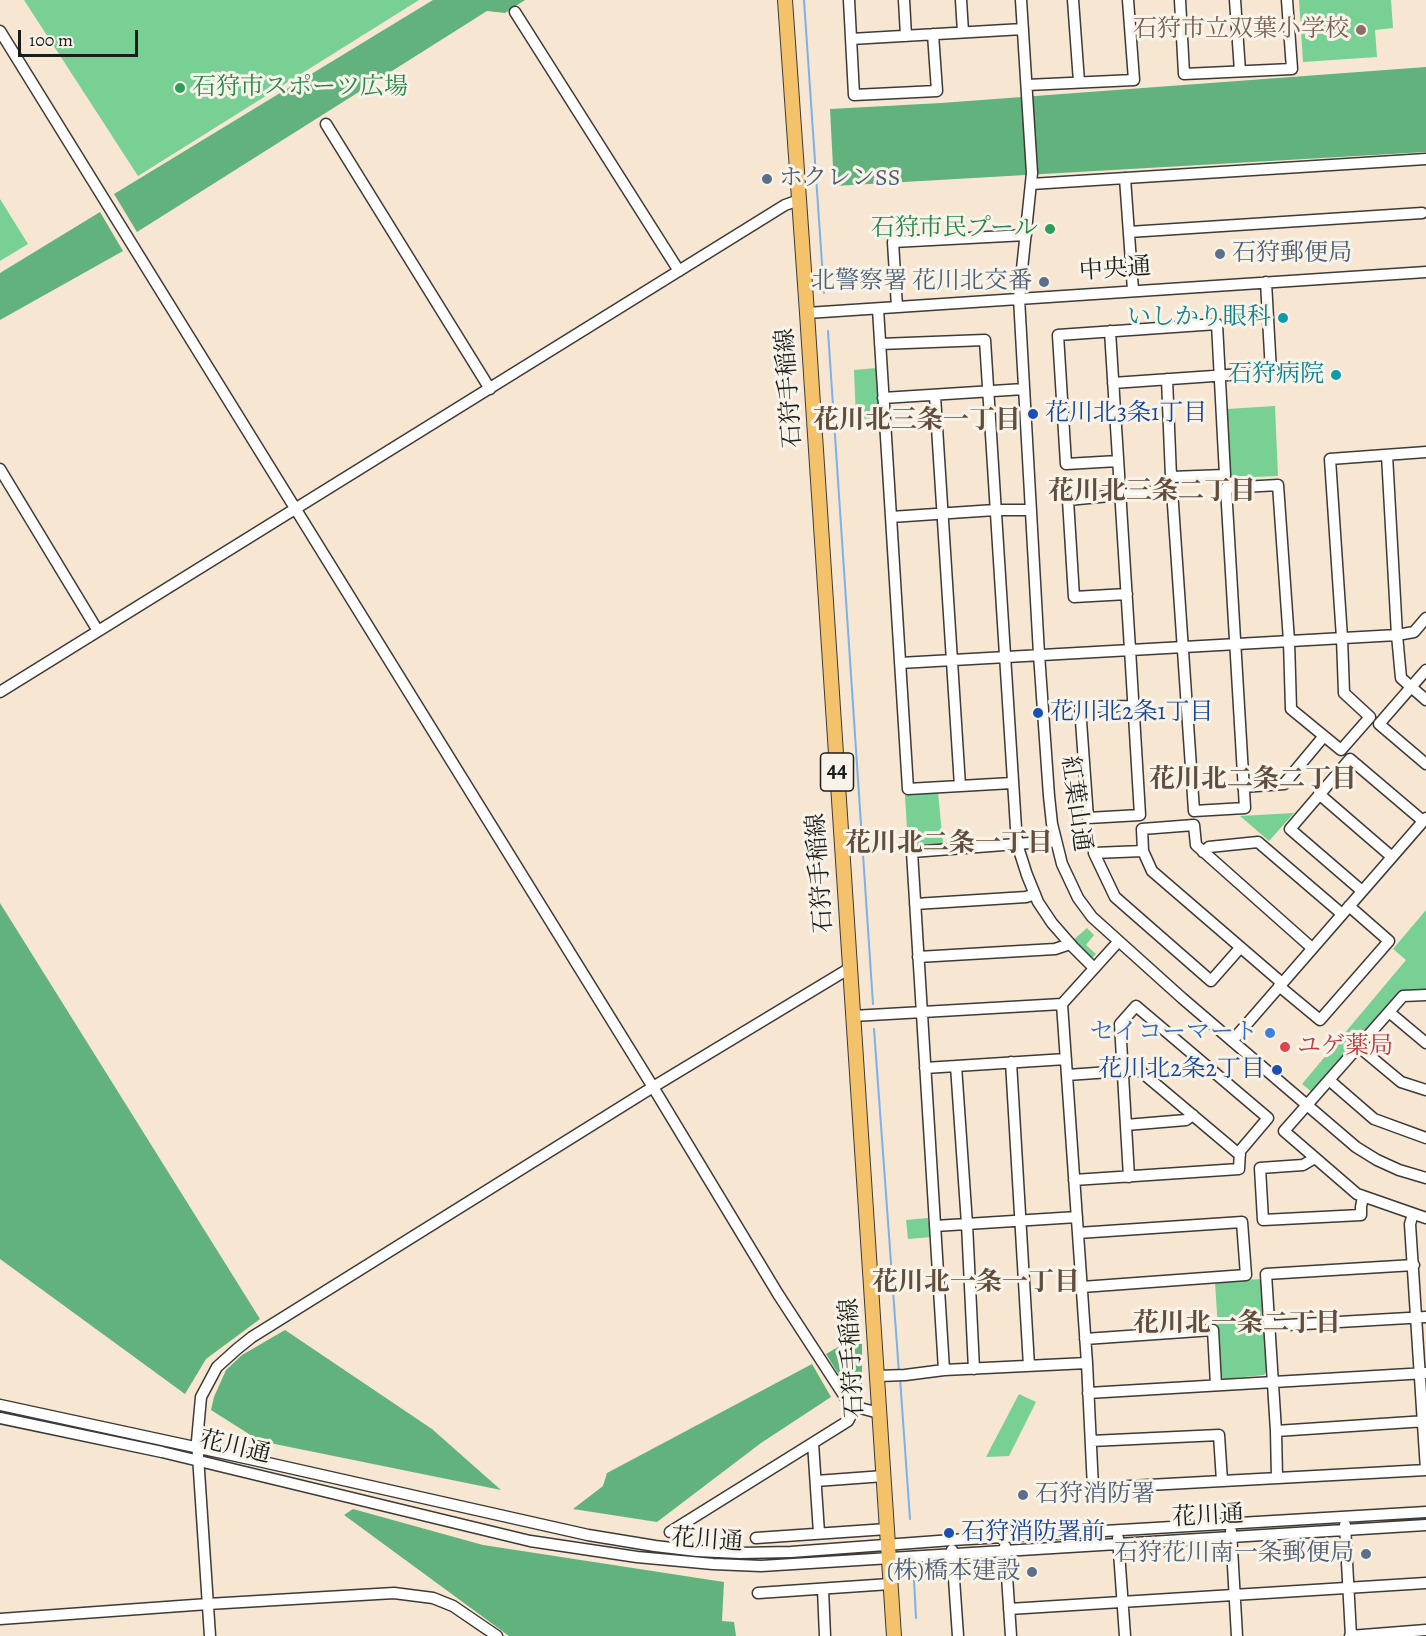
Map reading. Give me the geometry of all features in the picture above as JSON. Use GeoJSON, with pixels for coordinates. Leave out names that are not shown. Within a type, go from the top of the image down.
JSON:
{"type":"FeatureCollection","features":[{"type":"Feature","properties":{"kind":"main road","name":"石狩手稲線"},"geometry":{"type":"LineString","coordinates":[[785,0],[894,1636]]}},
{"type":"Feature","properties":{"kind":"street"},"geometry":{"type":"LineString","coordinates":[[849,0],[854,95],[937,91],[933,34]]}},
{"type":"Feature","properties":{"kind":"street"},"geometry":{"type":"LineString","coordinates":[[904,0],[906,36]]}},
{"type":"Feature","properties":{"kind":"street"},"geometry":{"type":"LineString","coordinates":[[961,0],[963,32]]}},
{"type":"Feature","properties":{"kind":"street","name":"紅葉山通"},"geometry":{"type":"LineString","coordinates":[[1021,0],[1032,172],[1019,298],[1050,805],[1052,824],[1062,864],[1078,898],[1092,917],[1232,1041],[1356,1147],[1399,1170],[1426,1178]]}},
{"type":"Feature","properties":{"kind":"street"},"geometry":{"type":"LineString","coordinates":[[1073,0],[1079,82]]}},
{"type":"Feature","properties":{"kind":"street"},"geometry":{"type":"LineString","coordinates":[[1027,85],[1134,80],[1128,0]]}},
{"type":"Feature","properties":{"kind":"street"},"geometry":{"type":"LineString","coordinates":[[1180,0],[1184,74],[1292,69],[1287,0]]}},
{"type":"Feature","properties":{"kind":"street"},"geometry":{"type":"LineString","coordinates":[[1235,0],[1240,71]]}},
{"type":"Feature","properties":{"kind":"street"},"geometry":{"type":"LineString","coordinates":[[515,12],[679,271]]}},
{"type":"Feature","properties":{"kind":"street"},"geometry":{"type":"LineString","coordinates":[[851,39],[1023,29]]}},
{"type":"Feature","properties":{"kind":"street"},"geometry":{"type":"LineString","coordinates":[[0,31],[653,1087],[778,1294],[845,1397],[851,1404],[879,1413]]}},
{"type":"Feature","properties":{"kind":"street"},"geometry":{"type":"LineString","coordinates":[[326,124],[490,389]]}},
{"type":"Feature","properties":{"kind":"street"},"geometry":{"type":"LineString","coordinates":[[1031,184],[1426,159]]}},
{"type":"Feature","properties":{"kind":"street"},"geometry":{"type":"LineString","coordinates":[[1125,178],[1133,290]]}},
{"type":"Feature","properties":{"kind":"street"},"geometry":{"type":"LineString","coordinates":[[0,692],[679,271],[785,206],[799,200]]}},
{"type":"Feature","properties":{"kind":"street"},"geometry":{"type":"LineString","coordinates":[[1129,232],[1422,213]]}},
{"type":"Feature","properties":{"kind":"street"},"geometry":{"type":"LineString","coordinates":[[897,307],[893,242],[1026,235]]}},
{"type":"Feature","properties":{"kind":"street","name":"中央通"},"geometry":{"type":"LineString","coordinates":[[807,313],[1426,272]]}},
{"type":"Feature","properties":{"kind":"street"},"geometry":{"type":"LineString","coordinates":[[1113,383],[1271,372],[1266,282]]}},
{"type":"Feature","properties":{"kind":"street"},"geometry":{"type":"LineString","coordinates":[[878,309],[908,789],[1012,783]]}},
{"type":"Feature","properties":{"kind":"street"},"geometry":{"type":"LineString","coordinates":[[1118,460],[1066,464],[1058,335],[1216,324],[1225,475],[1172,477],[1167,379]]}},
{"type":"Feature","properties":{"kind":"street"},"geometry":{"type":"LineString","coordinates":[[1110,331],[1140,815],[1088,818],[1080,707],[1133,706]]}},
{"type":"Feature","properties":{"kind":"street"},"geometry":{"type":"LineString","coordinates":[[880,344],[985,340],[1017,844],[1035,894],[1052,923],[1094,968]]}},
{"type":"Feature","properties":{"kind":"street"},"geometry":{"type":"LineString","coordinates":[[883,398],[1024,389]]}},
{"type":"Feature","properties":{"kind":"street"},"geometry":{"type":"LineString","coordinates":[[935,396],[960,786]]}},
{"type":"Feature","properties":{"kind":"street"},"geometry":{"type":"LineString","coordinates":[[1126,594],[1074,597],[1068,500],[1172,490],[1194,811],[1245,808],[1226,488],[1278,485],[1289,641],[1291,709],[1341,750],[1370,717],[1344,693],[1330,459],[1426,452]]}},
{"type":"Feature","properties":{"kind":"street"},"geometry":{"type":"LineString","coordinates":[[1387,455],[1401,678],[1426,700]]}},
{"type":"Feature","properties":{"kind":"street"},"geometry":{"type":"LineString","coordinates":[[0,469],[98,631]]}},
{"type":"Feature","properties":{"kind":"street"},"geometry":{"type":"LineString","coordinates":[[891,517],[1031,510]]}},
{"type":"Feature","properties":{"kind":"street"},"geometry":{"type":"LineString","coordinates":[[900,663],[1397,635],[1414,632],[1426,618]]}},
{"type":"Feature","properties":{"kind":"street"},"geometry":{"type":"LineString","coordinates":[[1426,670],[1379,724],[1426,764]]}},
{"type":"Feature","properties":{"kind":"street"},"geometry":{"type":"LineString","coordinates":[[1243,787],[1284,784],[1324,736]]}},
{"type":"Feature","properties":{"kind":"street"},"geometry":{"type":"LineString","coordinates":[[1232,1041],[1424,820],[1350,759],[1290,829],[1362,891]]}},
{"type":"Feature","properties":{"kind":"street"},"geometry":{"type":"LineString","coordinates":[[1319,794],[1392,857]]}},
{"type":"Feature","properties":{"kind":"street"},"geometry":{"type":"LineString","coordinates":[[1203,852],[1209,847],[1258,842],[1389,941],[1320,1020],[1152,871],[1143,851],[1142,829],[1194,825],[1196,845],[1203,852],[1312,948]]}},
{"type":"Feature","properties":{"kind":"street"},"geometry":{"type":"LineString","coordinates":[[944,1370],[912,852],[1056,841]]}},
{"type":"Feature","properties":{"kind":"street"},"geometry":{"type":"LineString","coordinates":[[1143,851],[1094,853],[1115,897],[1211,981],[1240,948]]}},
{"type":"Feature","properties":{"kind":"street"},"geometry":{"type":"LineString","coordinates":[[915,904],[1026,897],[1035,894]]}},
{"type":"Feature","properties":{"kind":"street"},"geometry":{"type":"LineString","coordinates":[[853,1016],[1062,1004],[1118,942]]}},
{"type":"Feature","properties":{"kind":"street"},"geometry":{"type":"LineString","coordinates":[[918,957],[1055,949],[1070,944]]}},
{"type":"Feature","properties":{"kind":"street"},"geometry":{"type":"LineString","coordinates":[[210,1636],[197,1448],[198,1412],[201,1397],[217,1367],[252,1337],[653,1087],[850,968]]}},
{"type":"Feature","properties":{"kind":"street"},"geometry":{"type":"LineString","coordinates":[[1426,995],[1403,996],[1284,1131],[1357,1194],[1426,1218]]}},
{"type":"Feature","properties":{"kind":"street"},"geometry":{"type":"LineString","coordinates":[[1062,1004],[1087,1363],[1093,1488],[1426,1470],[1421,1317],[1410,1224],[1413,1214]]}},
{"type":"Feature","properties":{"kind":"street"},"geometry":{"type":"LineString","coordinates":[[1074,1180],[1129,1177],[1239,1169],[1240,1151],[1268,1118],[1136,1006],[1120,1024],[1129,1177]]}},
{"type":"Feature","properties":{"kind":"street"},"geometry":{"type":"LineString","coordinates":[[1389,1012],[1426,1043]]}},
{"type":"Feature","properties":{"kind":"street"},"geometry":{"type":"LineString","coordinates":[[1359,1047],[1401,1082],[1426,1090]]}},
{"type":"Feature","properties":{"kind":"street"},"geometry":{"type":"LineString","coordinates":[[925,1068],[1066,1059]]}},
{"type":"Feature","properties":{"kind":"street"},"geometry":{"type":"LineString","coordinates":[[1011,1062],[1029,1366]]}},
{"type":"Feature","properties":{"kind":"street"},"geometry":{"type":"LineString","coordinates":[[956,1066],[974,1369]]}},
{"type":"Feature","properties":{"kind":"street"},"geometry":{"type":"LineString","coordinates":[[1067,1075],[1139,1070],[1240,1155]]}},
{"type":"Feature","properties":{"kind":"street"},"geometry":{"type":"LineString","coordinates":[[1329,1080],[1374,1119],[1426,1138]]}},
{"type":"Feature","properties":{"kind":"street"},"geometry":{"type":"LineString","coordinates":[[1126,1125],[1186,1120],[1192,1115]]}},
{"type":"Feature","properties":{"kind":"street"},"geometry":{"type":"LineString","coordinates":[[1315,1158],[1303,1165],[1260,1168],[1263,1220],[1361,1215],[1363,1197]]}},
{"type":"Feature","properties":{"kind":"street"},"geometry":{"type":"LineString","coordinates":[[935,1226],[1077,1216]]}},
{"type":"Feature","properties":{"kind":"street"},"geometry":{"type":"LineString","coordinates":[[1078,1233],[1242,1222],[1246,1275],[1082,1287]]}},
{"type":"Feature","properties":{"kind":"street"},"geometry":{"type":"LineString","coordinates":[[1277,1478],[1266,1274],[1414,1265]]}},
{"type":"Feature","properties":{"kind":"street"},"geometry":{"type":"LineString","coordinates":[[1269,1326],[1421,1317]]}},
{"type":"Feature","properties":{"kind":"street"},"geometry":{"type":"LineString","coordinates":[[1085,1339],[1213,1330],[1216,1385]]}},
{"type":"Feature","properties":{"kind":"street"},"geometry":{"type":"LineString","coordinates":[[878,1376],[944,1370],[1087,1363]]}},
{"type":"Feature","properties":{"kind":"street"},"geometry":{"type":"LineString","coordinates":[[1088,1393],[1422,1373]]}},
{"type":"Feature","properties":{"kind":"street","name":"花川通"},"geometry":{"type":"LineString","coordinates":[[0,1405],[588,1535],[697,1551],[740,1553],[889,1551],[952,1554],[1426,1525]]}},
{"type":"Feature","properties":{"kind":"street"},"geometry":{"type":"LineString","coordinates":[[670,1532],[848,1421],[856,1406]]}},
{"type":"Feature","properties":{"kind":"street","name":"花川通"},"geometry":{"type":"LineString","coordinates":[[0,1418],[198,1461],[530,1541],[636,1557],[713,1564],[761,1566],[889,1551],[952,1540],[1426,1512]]}},
{"type":"Feature","properties":{"kind":"street"},"geometry":{"type":"LineString","coordinates":[[1276,1431],[1424,1421]]}},
{"type":"Feature","properties":{"kind":"street"},"geometry":{"type":"LineString","coordinates":[[1091,1441],[1219,1435],[1222,1481]]}},
{"type":"Feature","properties":{"kind":"street"},"geometry":{"type":"LineString","coordinates":[[813,1443],[819,1533]]}},
{"type":"Feature","properties":{"kind":"street"},"geometry":{"type":"LineString","coordinates":[[816,1481],[884,1476]]}},
{"type":"Feature","properties":{"kind":"street"},"geometry":{"type":"LineString","coordinates":[[1345,1518],[1351,1636],[1426,1630]]}},
{"type":"Feature","properties":{"kind":"street"},"geometry":{"type":"LineString","coordinates":[[1231,1524],[1237,1636]]}},
{"type":"Feature","properties":{"kind":"street"},"geometry":{"type":"LineString","coordinates":[[756,1538],[887,1529]]}},
{"type":"Feature","properties":{"kind":"street"},"geometry":{"type":"LineString","coordinates":[[1118,1531],[1125,1636]]}},
{"type":"Feature","properties":{"kind":"street"},"geometry":{"type":"LineString","coordinates":[[1005,1538],[1011,1636]]}},
{"type":"Feature","properties":{"kind":"street"},"geometry":{"type":"LineString","coordinates":[[952,1540],[958,1636]]}},
{"type":"Feature","properties":{"kind":"street"},"geometry":{"type":"LineString","coordinates":[[1009,1609],[1426,1583]]}},
{"type":"Feature","properties":{"kind":"street"},"geometry":{"type":"LineString","coordinates":[[758,1593],[890,1584]]}},
{"type":"Feature","properties":{"kind":"street"},"geometry":{"type":"LineString","coordinates":[[823,1588],[825,1636]]}},
{"type":"Feature","properties":{"kind":"street"},"geometry":{"type":"LineString","coordinates":[[0,1619],[376,1593],[434,1598],[453,1606],[498,1636]]}},
{"type":"Feature","properties":{"kind":"green space","name":"石狩市スポーツ広場"},"geometry":{"type":"Polygon","coordinates":[[[24,0],[419,0],[138,176],[24,0]]]}},
{"type":"Feature","properties":{"kind":"green space"},"geometry":{"type":"Polygon","coordinates":[[[433,0],[525,0],[505,13],[487,11],[137,232],[114,194],[433,0]]]}},
{"type":"Feature","properties":{"kind":"green space"},"geometry":{"type":"Polygon","coordinates":[[[1299,0],[1391,0],[1393,28],[1375,30],[1377,57],[1303,62],[1299,0]]]}},
{"type":"Feature","properties":{"kind":"green space"},"geometry":{"type":"Polygon","coordinates":[[[1426,67],[1426,152],[834,186],[830,109],[941,103],[1426,67]]]}},
{"type":"Feature","properties":{"kind":"green space"},"geometry":{"type":"Polygon","coordinates":[[[0,199],[28,244],[0,261],[0,199]]]}},
{"type":"Feature","properties":{"kind":"green space"},"geometry":{"type":"Polygon","coordinates":[[[100,212],[123,251],[0,320],[0,273],[100,212]]]}},
{"type":"Feature","properties":{"kind":"green space"},"geometry":{"type":"Polygon","coordinates":[[[877,368],[881,418],[856,419],[854,370],[877,368]]]}},
{"type":"Feature","properties":{"kind":"green space"},"geometry":{"type":"Polygon","coordinates":[[[1275,406],[1278,476],[1230,478],[1227,409],[1275,406]]]}},
{"type":"Feature","properties":{"kind":"green space"},"geometry":{"type":"Polygon","coordinates":[[[938,792],[943,844],[908,846],[905,795],[938,792]]]}},
{"type":"Feature","properties":{"kind":"green space"},"geometry":{"type":"Polygon","coordinates":[[[1294,813],[1269,841],[1240,816],[1294,813]]]}},
{"type":"Feature","properties":{"kind":"green space"},"geometry":{"type":"Polygon","coordinates":[[[0,903],[260,1319],[206,1359],[185,1394],[0,1259],[0,903]]]}},
{"type":"Feature","properties":{"kind":"green space"},"geometry":{"type":"Polygon","coordinates":[[[1426,910],[1426,990],[1399,992],[1312,1092],[1302,1084],[1406,960],[1393,949],[1426,910]]]}},
{"type":"Feature","properties":{"kind":"green space"},"geometry":{"type":"Polygon","coordinates":[[[1087,928],[1094,935],[1086,945],[1096,954],[1089,958],[1072,941],[1087,928]]]}},
{"type":"Feature","properties":{"kind":"green space"},"geometry":{"type":"Polygon","coordinates":[[[928,1218],[932,1237],[908,1239],[906,1220],[928,1218]]]}},
{"type":"Feature","properties":{"kind":"green space"},"geometry":{"type":"Polygon","coordinates":[[[1261,1279],[1266,1372],[1264,1375],[1224,1379],[1221,1376],[1215,1282],[1261,1279]]]}},
{"type":"Feature","properties":{"kind":"green space"},"geometry":{"type":"Polygon","coordinates":[[[285,1330],[432,1429],[501,1490],[260,1441],[211,1410],[226,1370],[242,1355],[285,1330]]]}},
{"type":"Feature","properties":{"kind":"green space"},"geometry":{"type":"Polygon","coordinates":[[[862,1333],[862,1398],[839,1375],[826,1354],[862,1333]]]}},
{"type":"Feature","properties":{"kind":"green space"},"geometry":{"type":"Polygon","coordinates":[[[812,1364],[831,1397],[761,1443],[657,1522],[573,1509],[603,1486],[607,1473],[812,1364]]]}},
{"type":"Feature","properties":{"kind":"green space"},"geometry":{"type":"Polygon","coordinates":[[[1019,1394],[1036,1402],[1009,1456],[986,1457],[1019,1394]]]}},
{"type":"Feature","properties":{"kind":"green space"},"geometry":{"type":"Polygon","coordinates":[[[353,1509],[483,1545],[724,1582],[722,1621],[734,1622],[736,1636],[509,1636],[344,1515],[353,1509]]]}},
{"type":"Feature","properties":{"kind":"waterway"},"geometry":{"type":"LineString","coordinates":[[804,0],[824,293]]}},
{"type":"Feature","properties":{"kind":"waterway"},"geometry":{"type":"LineString","coordinates":[[828,331],[873,1004]]}},
{"type":"Feature","properties":{"kind":"waterway"},"geometry":{"type":"LineString","coordinates":[[874,1029],[899,1373]]}},
{"type":"Feature","properties":{"kind":"waterway"},"geometry":{"type":"LineString","coordinates":[[900,1378],[910,1519]]}},
{"type":"Feature","properties":{"kind":"waterway"},"geometry":{"type":"LineString","coordinates":[[914,1579],[916,1618]]}},
{"type":"Feature","properties":{"kind":"place","name":"石狩市立双葉小学校"},"geometry":{"type":"Point","coordinates":[1361,30]}},
{"type":"Feature","properties":{"kind":"place","name":"石狩市スポーツ広場"},"geometry":{"type":"Point","coordinates":[180,88]}},
{"type":"Feature","properties":{"kind":"place","name":"ホクレンSS"},"geometry":{"type":"Point","coordinates":[767,179]}},
{"type":"Feature","properties":{"kind":"place","name":"石狩市民プール"},"geometry":{"type":"Point","coordinates":[1050,229]}},
{"type":"Feature","properties":{"kind":"place","name":"石狩郵便局"},"geometry":{"type":"Point","coordinates":[1220,254]}},
{"type":"Feature","properties":{"kind":"place","name":"北警察署 花川北交番"},"geometry":{"type":"Point","coordinates":[1044,282]}},
{"type":"Feature","properties":{"kind":"place","name":"いしかり眼科"},"geometry":{"type":"Point","coordinates":[1283,318]}},
{"type":"Feature","properties":{"kind":"place","name":"石狩病院"},"geometry":{"type":"Point","coordinates":[1336,375]}},
{"type":"Feature","properties":{"kind":"place","name":"花川北3条1丁目"},"geometry":{"type":"Point","coordinates":[1033,414]}},
{"type":"Feature","properties":{"kind":"place","name":"花川北2条1丁目"},"geometry":{"type":"Point","coordinates":[1038,713]}},
{"type":"Feature","properties":{"kind":"place","name":"セイコーマート"},"geometry":{"type":"Point","coordinates":[1270,1033]}},
{"type":"Feature","properties":{"kind":"place","name":"ユゲ薬局"},"geometry":{"type":"Point","coordinates":[1285,1047]}},
{"type":"Feature","properties":{"kind":"place","name":"花川北2条2丁目"},"geometry":{"type":"Point","coordinates":[1277,1070]}},
{"type":"Feature","properties":{"kind":"place","name":"石狩消防署"},"geometry":{"type":"Point","coordinates":[1023,1495]}},
{"type":"Feature","properties":{"kind":"place","name":"石狩消防署前"},"geometry":{"type":"Point","coordinates":[949,1533]}},
{"type":"Feature","properties":{"kind":"place","name":"石狩花川南一条郵便局"},"geometry":{"type":"Point","coordinates":[1366,1554]}},
{"type":"Feature","properties":{"kind":"place","name":"(株)橋本建設"},"geometry":{"type":"Point","coordinates":[1032,1572]}},
{"type":"Feature","properties":{"kind":"district","name":"花川北三条一丁目"},"geometry":{"type":"Point","coordinates":[917,422]}},
{"type":"Feature","properties":{"kind":"district","name":"花川北三条二丁目"},"geometry":{"type":"Point","coordinates":[1152,493]}},
{"type":"Feature","properties":{"kind":"district","name":"花川北二条二丁目"},"geometry":{"type":"Point","coordinates":[1253,781]}},
{"type":"Feature","properties":{"kind":"district","name":"花川北二条一丁目"},"geometry":{"type":"Point","coordinates":[949,845]}},
{"type":"Feature","properties":{"kind":"district","name":"花川北一条一丁目"},"geometry":{"type":"Point","coordinates":[976,1284]}},
{"type":"Feature","properties":{"kind":"district","name":"花川北一条二丁目"},"geometry":{"type":"Point","coordinates":[1237,1325]}}]}
